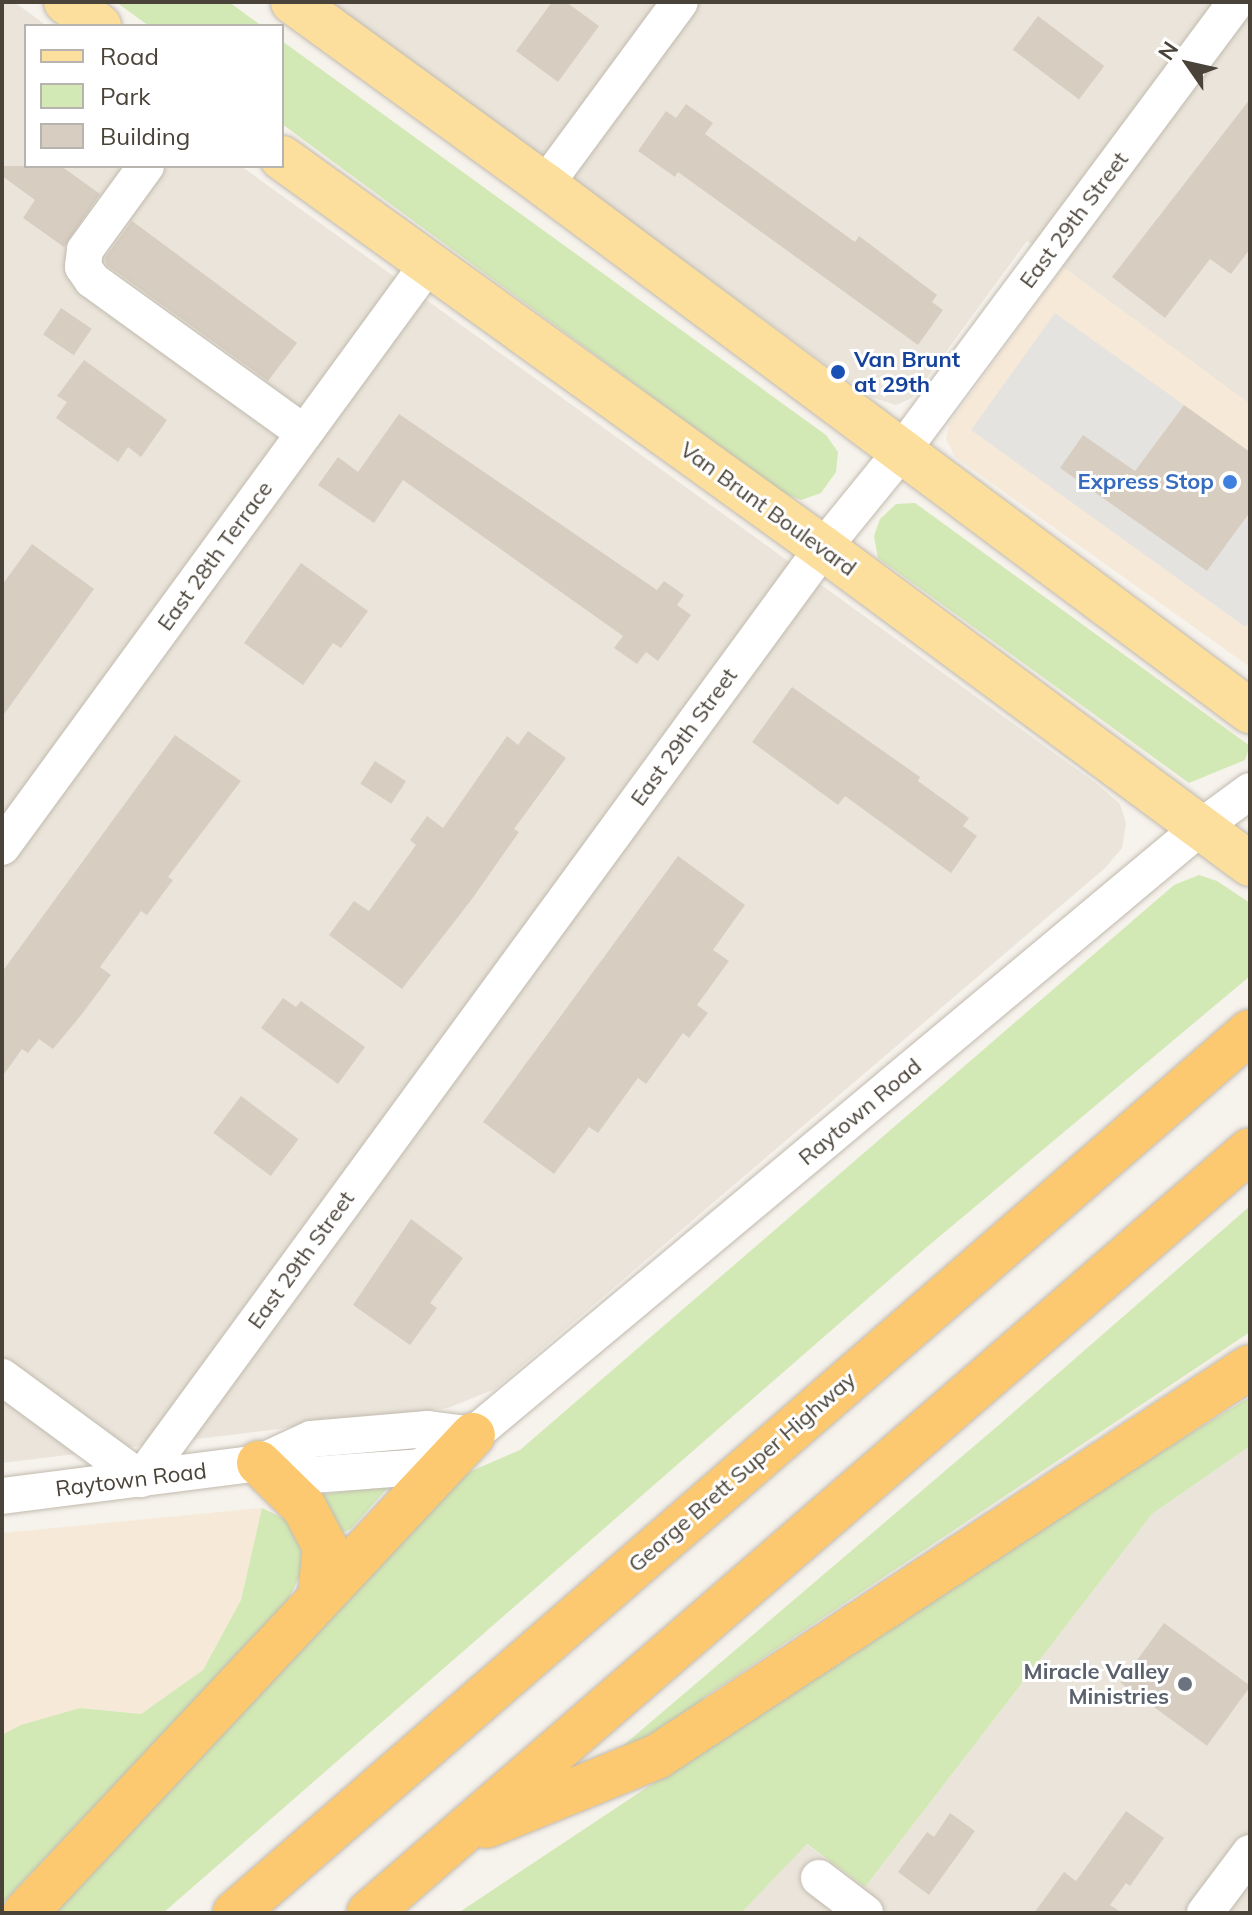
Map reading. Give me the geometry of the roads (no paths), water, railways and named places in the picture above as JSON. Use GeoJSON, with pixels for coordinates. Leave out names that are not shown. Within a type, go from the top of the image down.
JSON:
{"type":"FeatureCollection","features":[{"type":"Feature","properties":{"kind":"highway","name":"George Brett Super Highway"},"geometry":{"type":"LineString","coordinates":[[235,1913],[1250,1032]]}},
{"type":"Feature","properties":{"kind":"highway"},"geometry":{"type":"LineString","coordinates":[[369,1913],[1250,1150]]}},
{"type":"Feature","properties":{"kind":"highway"},"geometry":{"type":"LineString","coordinates":[[454,1839],[658,1756],[1250,1367]]}},
{"type":"Feature","properties":{"kind":"highway"},"geometry":{"type":"LineString","coordinates":[[25,1913],[473,1435]]}},
{"type":"Feature","properties":{"kind":"highway"},"geometry":{"type":"LineString","coordinates":[[259,1463],[304,1507],[325,1547],[320,1596]]}},
{"type":"Feature","properties":{"kind":"main road"},"geometry":{"type":"LineString","coordinates":[[66,2],[96,24]]}},
{"type":"Feature","properties":{"kind":"main road"},"geometry":{"type":"LineString","coordinates":[[293,2],[545,185],[1250,711]]}},
{"type":"Feature","properties":{"kind":"main road","name":"Van Brunt Boulevard"},"geometry":{"type":"LineString","coordinates":[[284,159],[823,548],[1250,864]]}},
{"type":"Feature","properties":{"kind":"street"},"geometry":{"type":"LineString","coordinates":[[545,185],[680,2]]}},
{"type":"Feature","properties":{"kind":"street","name":"East 29th Street"},"geometry":{"type":"LineString","coordinates":[[141,1479],[823,548],[901,452],[1236,2]]}},
{"type":"Feature","properties":{"kind":"street"},"geometry":{"type":"LineString","coordinates":[[145,168],[85,250],[83,267],[92,280],[304,433]]}},
{"type":"Feature","properties":{"kind":"street","name":"East 28th Terrace"},"geometry":{"type":"LineString","coordinates":[[2,847],[428,264]]}},
{"type":"Feature","properties":{"kind":"street","name":"Raytown Road"},"geometry":{"type":"LineString","coordinates":[[2,1496],[259,1463],[312,1475],[420,1467],[473,1435],[1201,827],[1250,791]]}},
{"type":"Feature","properties":{"kind":"street"},"geometry":{"type":"LineString","coordinates":[[2,1377],[141,1479]]}},
{"type":"Feature","properties":{"kind":"street"},"geometry":{"type":"LineString","coordinates":[[1205,1913],[1250,1853]]}},
{"type":"Feature","properties":{"kind":"street"},"geometry":{"type":"LineString","coordinates":[[819,1878],[865,1913]]}},
{"type":"Feature","properties":{"kind":"place","name":"Van Brunt at 29th"},"geometry":{"type":"Point","coordinates":[838,372]}},
{"type":"Feature","properties":{"kind":"place","name":"Express Stop"},"geometry":{"type":"Point","coordinates":[1230,482]}},
{"type":"Feature","properties":{"kind":"place","name":"Miracle Valley Ministries"},"geometry":{"type":"Point","coordinates":[1185,1684]}}]}
